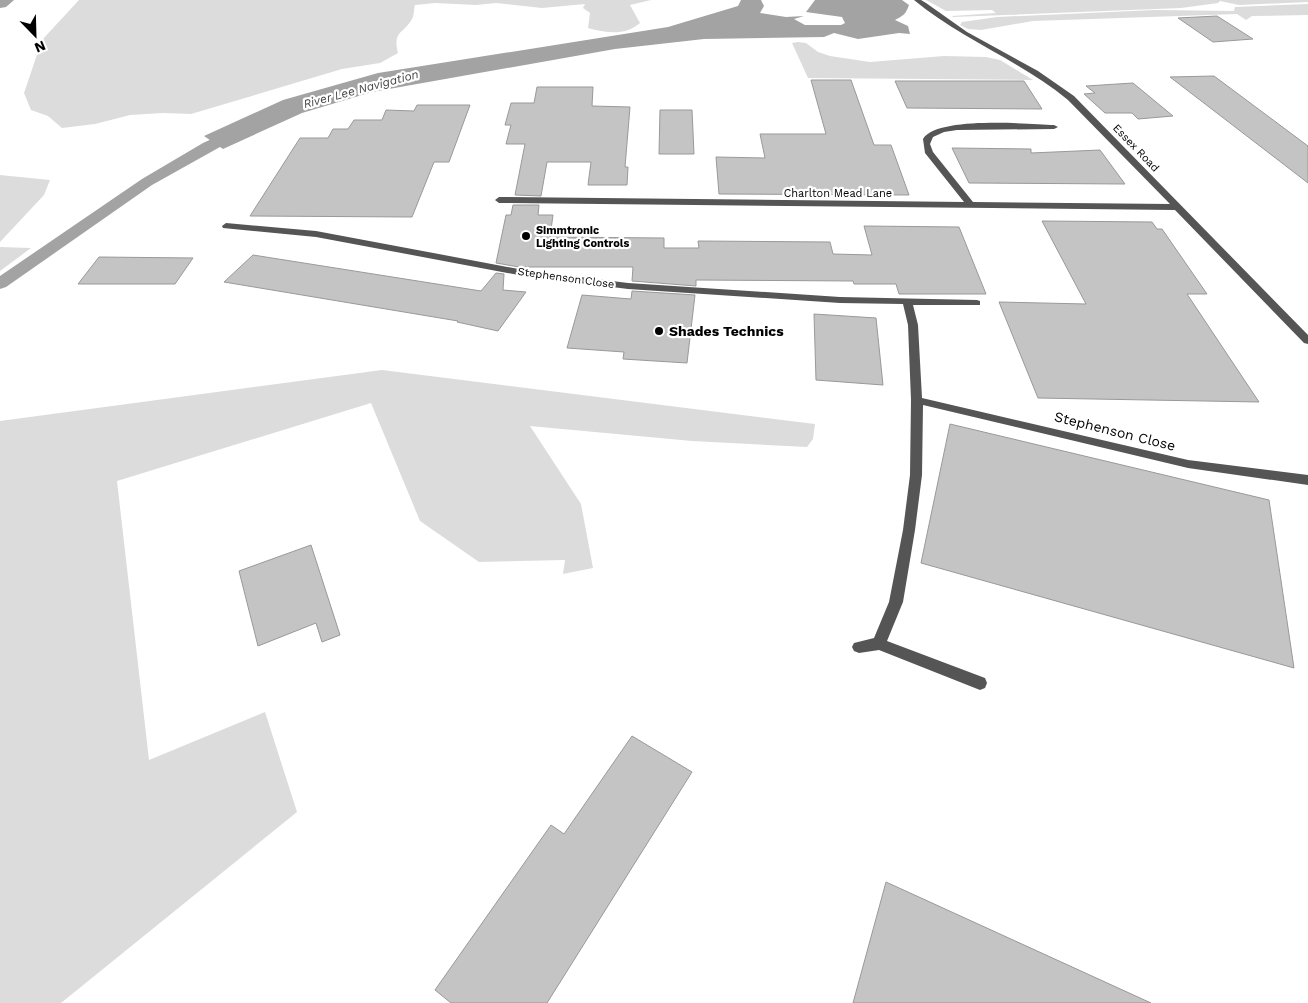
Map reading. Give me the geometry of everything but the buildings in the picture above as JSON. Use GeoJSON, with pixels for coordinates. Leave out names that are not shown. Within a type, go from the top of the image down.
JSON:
{"type":"FeatureCollection","features":[{"type":"Feature","properties":{"kind":"street","name":"Essex Road"},"geometry":{"type":"LineString","coordinates":[[920,1],[956,27],[1002,52],[1063,91],[1126,152],[1177,207],[1308,340]]}},
{"type":"Feature","properties":{"kind":"street"},"geometry":{"type":"LineString","coordinates":[[971,205],[929,153],[925,146],[926,139],[932,134],[957,127],[1054,127]]}},
{"type":"Feature","properties":{"kind":"street","name":"Charlton Mead Lane"},"geometry":{"type":"LineString","coordinates":[[499,200],[1177,207]]}},
{"type":"Feature","properties":{"kind":"street","name":"Stephenson Close"},"geometry":{"type":"LineString","coordinates":[[226,226],[316,234],[559,278],[754,296],[908,303],[976,303]]}},
{"type":"Feature","properties":{"kind":"street"},"geometry":{"type":"LineString","coordinates":[[879,644],[896,602],[909,530],[916,475],[917,400],[912,325],[908,303]]}},
{"type":"Feature","properties":{"kind":"street","name":"Stephenson Close"},"geometry":{"type":"LineString","coordinates":[[917,400],[1188,464],[1308,480]]}},
{"type":"Feature","properties":{"kind":"street"},"geometry":{"type":"LineString","coordinates":[[859,647],[879,644],[980,683]]}},
{"type":"Feature","properties":{"kind":"shaded area"},"geometry":{"type":"Polygon","coordinates":[[[79,0],[651,0],[630,5],[640,23],[622,32],[588,28],[590,13],[583,8],[585,4],[542,8],[496,3],[476,5],[435,3],[415,5],[413,17],[398,36],[398,53],[380,63],[342,69],[191,114],[130,115],[95,124],[62,128],[48,116],[31,110],[24,93],[42,40],[79,0]]]}},
{"type":"Feature","properties":{"kind":"shaded area"},"geometry":{"type":"Polygon","coordinates":[[[926,0],[1308,0],[1308,2],[1239,5],[1220,1],[1218,3],[1181,8],[953,17],[996,13],[992,10],[946,11],[926,0]]]}},
{"type":"Feature","properties":{"kind":"shaded area"},"geometry":{"type":"Polygon","coordinates":[[[1308,4],[1308,15],[1252,16],[1246,20],[1237,14],[1033,21],[981,30],[968,29],[960,25],[962,22],[997,17],[1155,10],[1234,11],[1235,7],[1308,4]]]}},
{"type":"Feature","properties":{"kind":"shaded area"},"geometry":{"type":"Polygon","coordinates":[[[792,43],[806,43],[818,52],[830,56],[870,62],[944,56],[986,57],[1000,60],[1033,80],[808,78],[792,43]]]}},
{"type":"Feature","properties":{"kind":"shaded area"},"geometry":{"type":"Polygon","coordinates":[[[0,175],[50,180],[44,195],[0,242],[0,175]]]}},
{"type":"Feature","properties":{"kind":"shaded area"},"geometry":{"type":"Polygon","coordinates":[[[0,247],[31,248],[0,271],[0,247]]]}},
{"type":"Feature","properties":{"kind":"shaded area"},"geometry":{"type":"Polygon","coordinates":[[[382,370],[815,424],[813,439],[807,447],[692,441],[530,426],[581,504],[593,568],[563,574],[565,560],[479,562],[420,521],[371,403],[117,481],[149,760],[265,712],[297,812],[61,1003],[0,1003],[0,421],[382,370]]]}},
{"type":"Feature","properties":{"kind":"water"},"geometry":{"type":"Polygon","coordinates":[[[741,0],[761,0],[764,6],[760,13],[786,17],[804,16],[794,19],[805,25],[841,25],[845,23],[842,17],[806,12],[815,0],[902,0],[909,5],[907,11],[895,20],[908,26],[910,34],[899,33],[858,39],[834,33],[824,37],[704,39],[615,49],[372,92],[302,113],[223,149],[204,136],[283,100],[378,73],[668,27],[738,6],[741,0]]]}},
{"type":"Feature","properties":{"kind":"waterway"},"geometry":{"type":"LineString","coordinates":[[0,3],[5,0]]}},
{"type":"Feature","properties":{"kind":"waterway","name":"River Lee Navigation"},"geometry":{"type":"LineString","coordinates":[[0,284],[147,182],[208,146],[240,130]]}},
{"type":"Feature","properties":{"kind":"place","name":"Simmtronic Lighting Controls"},"geometry":{"type":"Point","coordinates":[526,236]}},
{"type":"Feature","properties":{"kind":"place","name":"Shades Technics"},"geometry":{"type":"Point","coordinates":[659,331]}}]}
